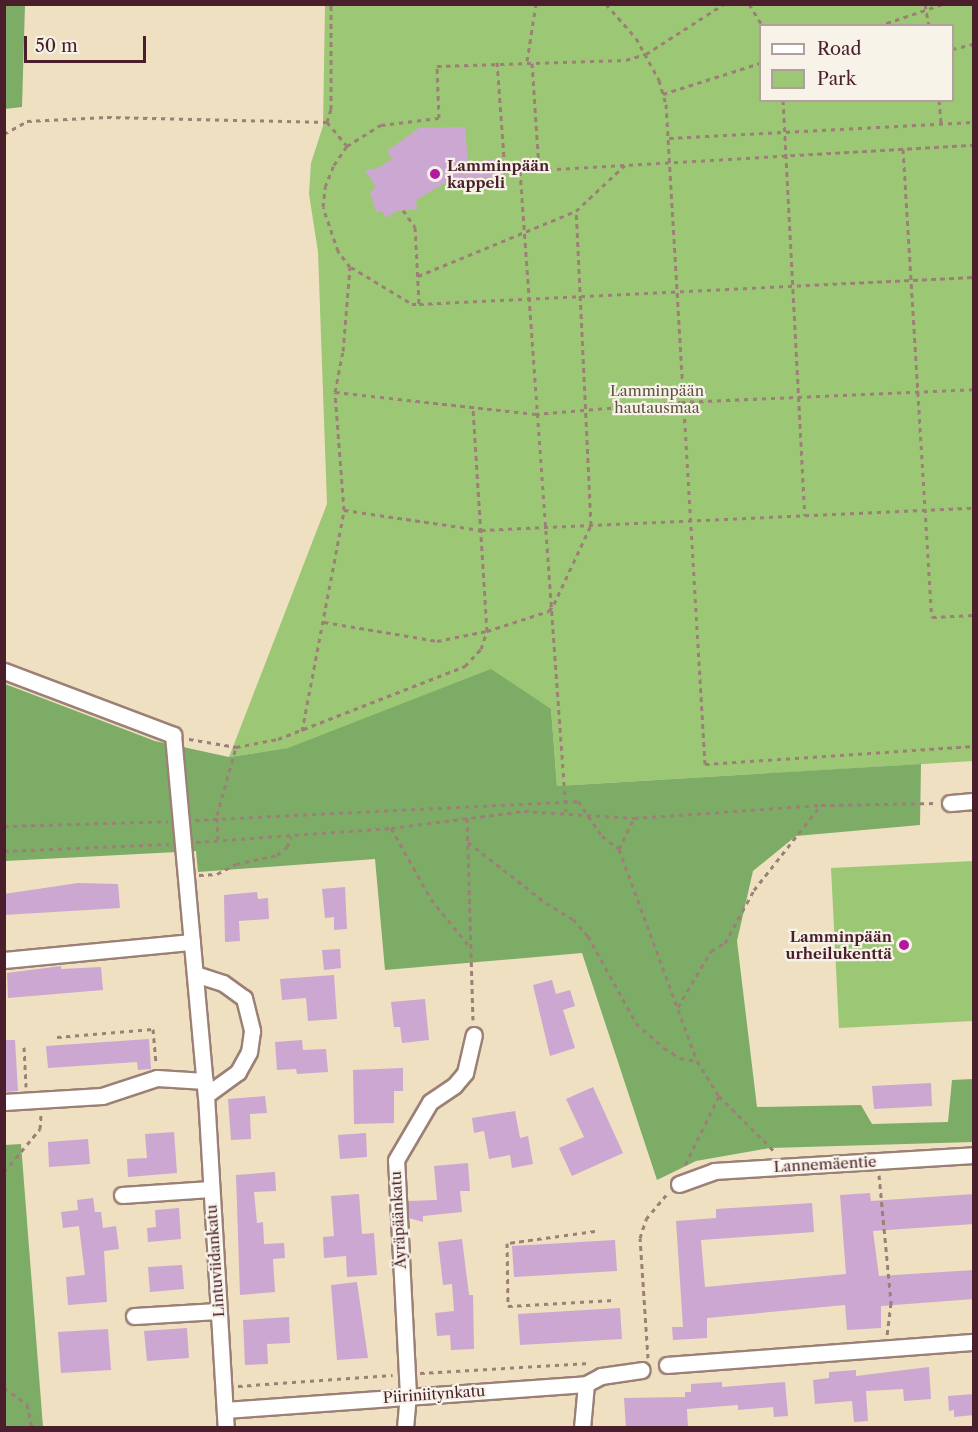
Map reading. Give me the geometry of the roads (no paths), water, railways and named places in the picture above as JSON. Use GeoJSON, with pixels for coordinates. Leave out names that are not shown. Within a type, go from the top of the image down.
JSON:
{"type":"FeatureCollection","features":[{"type":"Feature","properties":{"kind":"street","name":"Lintuviidankatu"},"geometry":{"type":"LineString","coordinates":[[4,671],[173,735],[205,1088],[226,1428]]}},
{"type":"Feature","properties":{"kind":"street"},"geometry":{"type":"LineString","coordinates":[[950,803],[974,801]]}},
{"type":"Feature","properties":{"kind":"street"},"geometry":{"type":"LineString","coordinates":[[4,960],[192,942]]}},
{"type":"Feature","properties":{"kind":"street"},"geometry":{"type":"LineString","coordinates":[[4,1102],[102,1096],[157,1078],[205,1088],[238,1072],[249,1052],[252,1031],[244,998],[223,983],[195,974]]}},
{"type":"Feature","properties":{"kind":"street","name":"Äyräpäänkatu"},"geometry":{"type":"LineString","coordinates":[[405,1428],[408,1395],[396,1160],[430,1102],[454,1086],[465,1073],[474,1035]]}},
{"type":"Feature","properties":{"kind":"street","name":"Lannemäentie"},"geometry":{"type":"LineString","coordinates":[[679,1184],[714,1171],[974,1155]]}},
{"type":"Feature","properties":{"kind":"street"},"geometry":{"type":"LineString","coordinates":[[122,1195],[210,1189]]}},
{"type":"Feature","properties":{"kind":"street"},"geometry":{"type":"LineString","coordinates":[[134,1316],[218,1311]]}},
{"type":"Feature","properties":{"kind":"street"},"geometry":{"type":"LineString","coordinates":[[667,1365],[974,1342]]}},
{"type":"Feature","properties":{"kind":"street","name":"Piiriniitynkatu"},"geometry":{"type":"LineString","coordinates":[[225,1410],[408,1395],[586,1384],[601,1376],[644,1364]]}},
{"type":"Feature","properties":{"kind":"street"},"geometry":{"type":"LineString","coordinates":[[582,1428],[586,1384]]}},
{"type":"Feature","properties":{"kind":"place","name":"Lamminpään kappeli"},"geometry":{"type":"Point","coordinates":[435,174]}},
{"type":"Feature","properties":{"kind":"place","name":"Lamminpään urheilukenttä"},"geometry":{"type":"Point","coordinates":[904,945]}},
{"type":"Feature","properties":{"kind":"park label","name":"Lamminpään hautausmaa"},"geometry":{"type":"Point","coordinates":[657,398]}}]}
